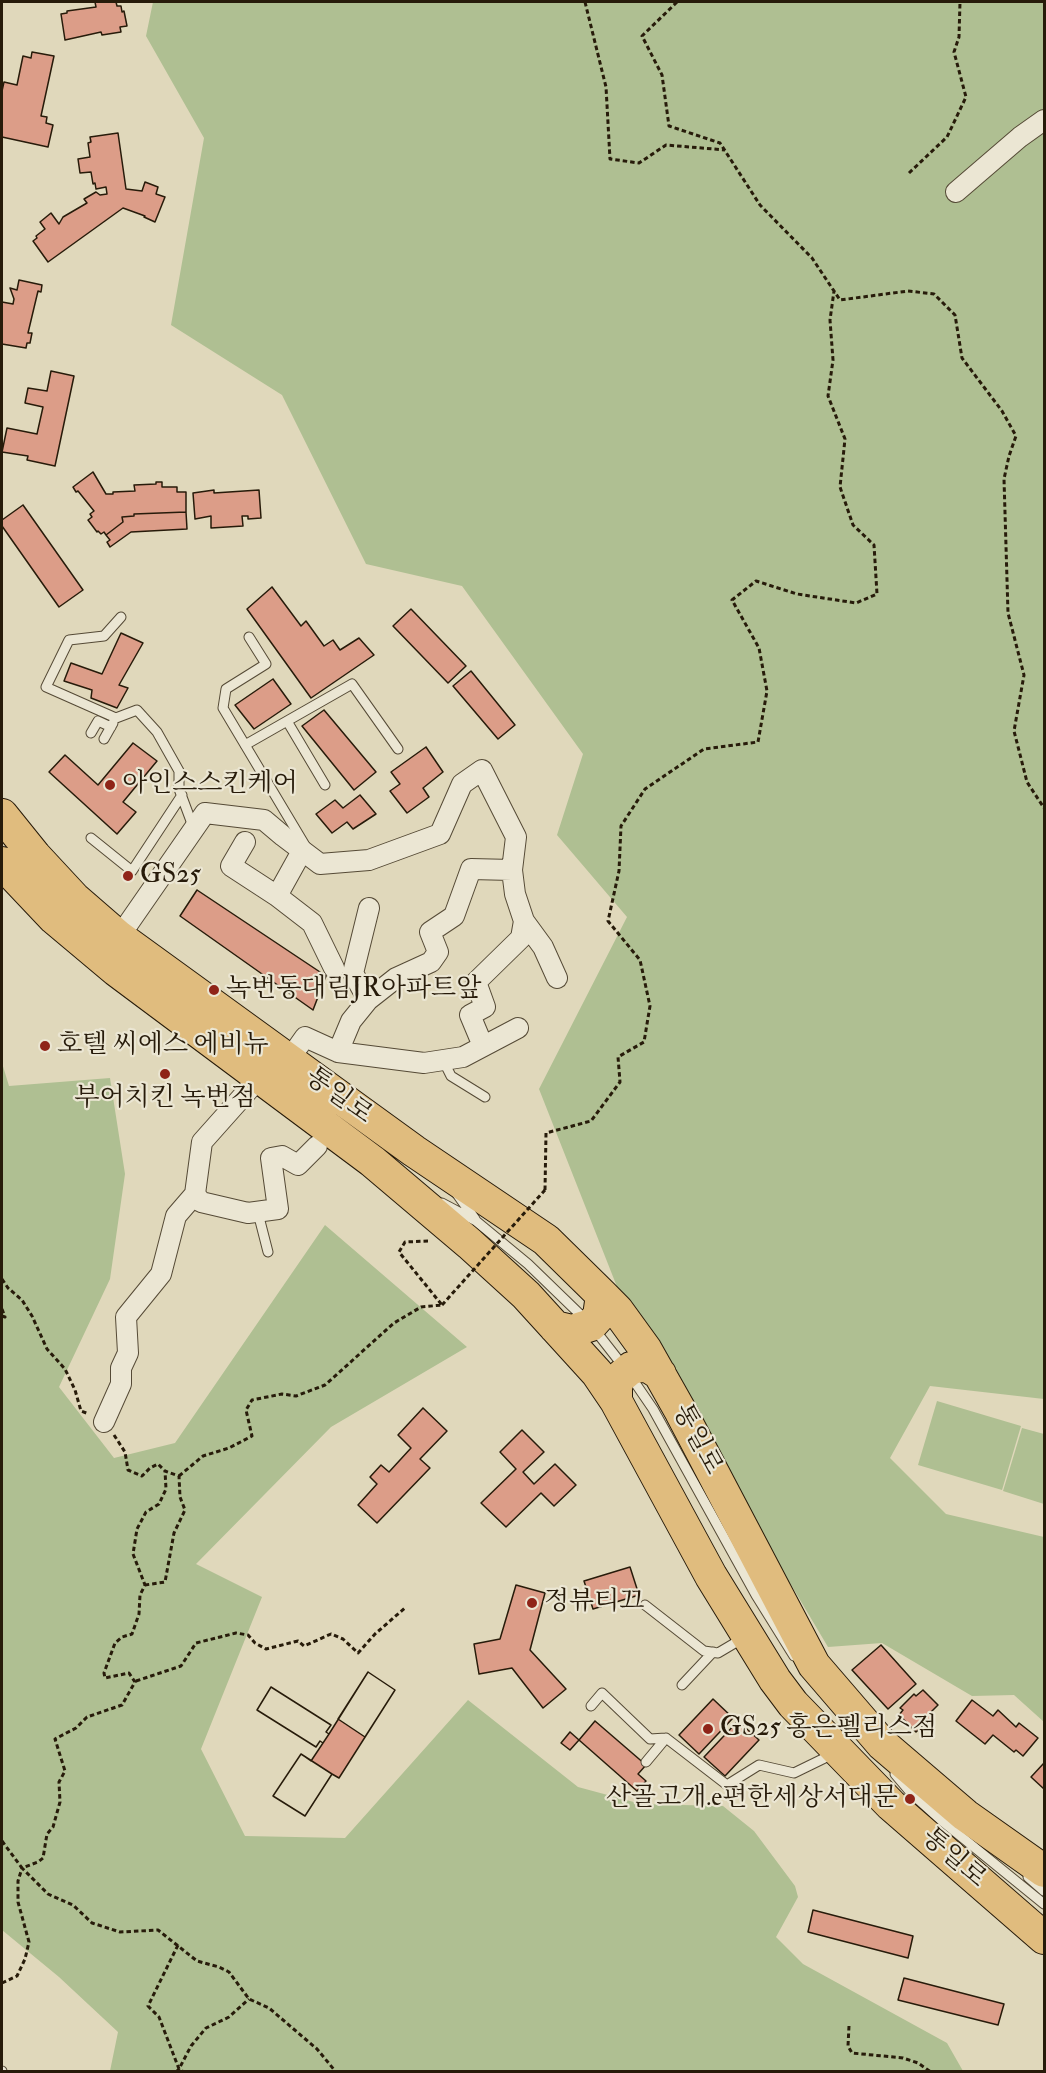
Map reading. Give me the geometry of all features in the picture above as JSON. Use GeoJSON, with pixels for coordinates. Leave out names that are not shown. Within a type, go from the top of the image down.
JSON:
{"type":"FeatureCollection","features":[{"type":"Feature","properties":{"kind":"main road","name":"통일로"},"geometry":{"type":"LineString","coordinates":[[2,815],[35,856],[74,898],[119,937],[288,1061],[432,1186],[546,1240],[602,1295],[639,1338],[660,1374],[799,1650],[882,1744],[1031,1870]]}},
{"type":"Feature","properties":{"kind":"main road","name":"통일로"},"geometry":{"type":"LineString","coordinates":[[2,863],[54,918],[107,963],[372,1161],[499,1269],[597,1373],[616,1401],[711,1576],[774,1680],[793,1704],[891,1805],[1044,1938]]}},
{"type":"Feature","properties":{"kind":"main road"},"geometry":{"type":"LineString","coordinates":[[555,1327],[572,1331],[591,1325],[599,1316],[602,1295]]}},
{"type":"Feature","properties":{"kind":"main road"},"geometry":{"type":"LineString","coordinates":[[616,1401],[618,1379],[627,1371],[638,1365],[646,1365],[660,1374]]}},
{"type":"Feature","properties":{"kind":"street"},"geometry":{"type":"LineString","coordinates":[[956,192],[1020,137],[1044,120]]}},
{"type":"Feature","properties":{"kind":"street"},"geometry":{"type":"LineString","coordinates":[[119,937],[205,813],[264,820],[320,864],[369,860],[440,834],[462,784],[482,770],[516,837],[512,870],[515,894],[524,921],[543,947],[557,978]]}},
{"type":"Feature","properties":{"kind":"street"},"geometry":{"type":"LineString","coordinates":[[245,842],[231,867],[277,896],[312,923],[334,968]]}},
{"type":"Feature","properties":{"kind":"street"},"geometry":{"type":"LineString","coordinates":[[277,896],[308,855]]}},
{"type":"Feature","properties":{"kind":"street","name":"통일로"},"geometry":{"type":"LineString","coordinates":[[338,1052],[351,1021],[368,1000],[396,978],[431,962],[438,952],[430,932],[454,916],[471,869],[512,870]]}},
{"type":"Feature","properties":{"kind":"street"},"geometry":{"type":"LineString","coordinates":[[368,1000],[353,973],[369,908]]}},
{"type":"Feature","properties":{"kind":"street"},"geometry":{"type":"LineString","coordinates":[[483,1046],[470,1015],[485,1007],[476,982],[521,938],[524,921]]}},
{"type":"Feature","properties":{"kind":"street","name":"통일로"},"geometry":{"type":"LineString","coordinates":[[288,1061],[305,1037],[338,1052],[424,1063],[463,1057],[518,1028]]}},
{"type":"Feature","properties":{"kind":"street"},"geometry":{"type":"LineString","coordinates":[[104,1422],[121,1384],[122,1368],[128,1353],[126,1317],[161,1274],[176,1216],[195,1194],[202,1142],[259,1078]]}},
{"type":"Feature","properties":{"kind":"street","name":"통일로"},"geometry":{"type":"LineString","coordinates":[[258,1213],[278,1209],[271,1158],[282,1156],[298,1165],[317,1146]]}},
{"type":"Feature","properties":{"kind":"street"},"geometry":{"type":"LineString","coordinates":[[195,1194],[201,1202],[248,1213],[258,1213]]}},
{"type":"Feature","properties":{"kind":"lane"},"geometry":{"type":"LineString","coordinates":[[116,718],[46,687],[69,640],[104,636],[121,617]]}},
{"type":"Feature","properties":{"kind":"lane"},"geometry":{"type":"LineString","coordinates":[[249,637],[266,664],[226,689],[224,708],[308,855]]}},
{"type":"Feature","properties":{"kind":"lane"},"geometry":{"type":"LineString","coordinates":[[245,745],[352,684],[398,748]]}},
{"type":"Feature","properties":{"kind":"lane"},"geometry":{"type":"LineString","coordinates":[[104,739],[116,718],[137,710],[157,732],[179,771],[179,789],[194,829]]}},
{"type":"Feature","properties":{"kind":"lane"},"geometry":{"type":"LineString","coordinates":[[91,733],[98,721],[111,727]]}},
{"type":"Feature","properties":{"kind":"lane"},"geometry":{"type":"LineString","coordinates":[[287,721],[325,785]]}},
{"type":"Feature","properties":{"kind":"lane"},"geometry":{"type":"LineString","coordinates":[[91,838],[132,871],[182,795]]}},
{"type":"Feature","properties":{"kind":"lane"},"geometry":{"type":"LineString","coordinates":[[443,1060],[451,1076],[485,1097]]}},
{"type":"Feature","properties":{"kind":"lane"},"geometry":{"type":"LineString","coordinates":[[372,1161],[432,1186],[528,1264],[591,1325],[653,1409],[773,1625],[799,1650]]}},
{"type":"Feature","properties":{"kind":"lane"},"geometry":{"type":"LineString","coordinates":[[432,1186],[476,1221]]}},
{"type":"Feature","properties":{"kind":"lane"},"geometry":{"type":"LineString","coordinates":[[258,1213],[268,1252]]}},
{"type":"Feature","properties":{"kind":"lane"},"geometry":{"type":"LineString","coordinates":[[724,1535],[799,1650]]}},
{"type":"Feature","properties":{"kind":"lane"},"geometry":{"type":"LineString","coordinates":[[645,1605],[704,1651],[718,1653],[747,1635]]}},
{"type":"Feature","properties":{"kind":"lane"},"geometry":{"type":"LineString","coordinates":[[682,1685],[713,1652]]}},
{"type":"Feature","properties":{"kind":"lane"},"geometry":{"type":"LineString","coordinates":[[591,1706],[602,1693],[650,1739],[666,1738],[727,1785],[759,1765],[794,1773],[838,1752]]}},
{"type":"Feature","properties":{"kind":"lane"},"geometry":{"type":"LineString","coordinates":[[646,1762],[666,1738]]}},
{"type":"Feature","properties":{"kind":"lane"},"geometry":{"type":"LineString","coordinates":[[891,1770],[912,1794],[942,1821],[1044,1904]]}},
{"type":"Feature","properties":{"kind":"lane"},"geometry":{"type":"LineString","coordinates":[[965,1815],[993,1848]]}},
{"type":"Feature","properties":{"kind":"lane"},"geometry":{"type":"LineString","coordinates":[[1031,1870],[1044,1891]]}},
{"type":"Feature","properties":{"kind":"path"},"geometry":{"type":"LineString","coordinates":[[585,2],[606,87],[610,159],[639,163],[666,145],[725,150]]}},
{"type":"Feature","properties":{"kind":"path"},"geometry":{"type":"LineString","coordinates":[[677,2],[642,36],[662,75],[669,126],[720,143],[760,205],[812,258],[840,300],[908,291],[934,294],[955,315],[962,358],[1002,411],[1016,436],[1004,479],[1008,613],[1024,675],[1014,730],[1027,782],[1044,808]]}},
{"type":"Feature","properties":{"kind":"path"},"geometry":{"type":"LineString","coordinates":[[909,174],[947,137],[966,97],[954,52],[959,37],[960,2]]}},
{"type":"Feature","properties":{"kind":"path"},"geometry":{"type":"LineString","coordinates":[[179,1476],[203,1456],[229,1448],[252,1436],[246,1410],[252,1400],[282,1394],[296,1396],[325,1385],[394,1323],[421,1307],[442,1305],[545,1190],[546,1133],[591,1121],[620,1082],[618,1057],[644,1042],[650,1006],[640,960],[608,921],[619,871],[621,826],[645,789],[704,749],[758,742],[767,691],[759,648],[732,600],[756,581],[796,594],[856,603],[877,594],[874,545],[853,525],[840,487],[845,439],[828,396],[833,360],[830,320],[834,291]]}},
{"type":"Feature","properties":{"kind":"path"},"geometry":{"type":"LineString","coordinates":[[431,1241],[405,1242],[399,1252],[442,1305]]}},
{"type":"Feature","properties":{"kind":"path"},"geometry":{"type":"LineString","coordinates":[[2,1309],[5,1317],[2,1316]]}},
{"type":"Feature","properties":{"kind":"path"},"geometry":{"type":"LineString","coordinates":[[135,1682],[129,1673],[105,1678],[104,1673],[115,1643],[122,1637],[132,1634],[139,1614],[140,1595],[145,1585],[133,1554],[137,1529],[146,1512],[159,1504],[163,1497],[166,1489],[165,1472]]}},
{"type":"Feature","properties":{"kind":"path"},"geometry":{"type":"LineString","coordinates":[[22,1868],[43,1858],[47,1834],[53,1827],[60,1802],[59,1782],[65,1771],[55,1739],[76,1728],[87,1718],[122,1705],[135,1682],[181,1666],[196,1643],[236,1633],[248,1635],[255,1643],[266,1649],[298,1641],[304,1646],[331,1634],[343,1640],[358,1653],[375,1634],[406,1608]]}},
{"type":"Feature","properties":{"kind":"path"},"geometry":{"type":"LineString","coordinates":[[2,1841],[22,1868],[48,1894],[73,1905],[92,1923],[120,1932],[158,1930],[197,1961],[219,1966],[229,1972],[249,1999],[269,2008],[317,2049],[336,2072]]}},
{"type":"Feature","properties":{"kind":"path"},"geometry":{"type":"LineString","coordinates":[[2,1983],[17,1976],[25,1959],[29,1942],[18,1902],[18,1881],[22,1868]]}},
{"type":"Feature","properties":{"kind":"path"},"geometry":{"type":"LineString","coordinates":[[177,2070],[159,2017],[148,2006],[178,1945]]}},
{"type":"Feature","properties":{"kind":"path"},"geometry":{"type":"LineString","coordinates":[[177,2070],[191,2046],[206,2028],[229,2017],[249,1999]]}},
{"type":"Feature","properties":{"kind":"path"},"geometry":{"type":"LineString","coordinates":[[849,2026],[848,2046],[852,2053],[903,2058],[918,2062],[931,2072]]}},
{"type":"Feature","properties":{"kind":"path"},"geometry":{"type":"LineString","coordinates":[[177,2070],[184,2072]]}},
{"type":"Feature","properties":{"kind":"green space"},"geometry":{"type":"Polygon","coordinates":[[[153,2],[1044,2],[1044,1399],[930,1386],[890,1458],[946,1514],[1044,1537],[1044,1722],[1014,1695],[972,1696],[882,1643],[828,1647],[623,1302],[539,1089],[627,917],[557,835],[583,754],[462,586],[366,564],[282,395],[171,325],[204,138],[146,36],[153,2]]]}},
{"type":"Feature","properties":{"kind":"green space"},"geometry":{"type":"Polygon","coordinates":[[[2,1063],[9,1086],[110,1078],[125,1174],[110,1279],[59,1387],[114,1458],[175,1443],[325,1225],[467,1347],[331,1427],[196,1564],[262,1597],[201,1749],[245,1836],[345,1838],[468,1700],[578,1787],[641,1804],[723,1806],[754,1831],[795,1886],[798,1897],[776,1937],[803,1964],[947,2043],[963,2071],[110,2071],[118,2032],[59,1977],[2,1930],[2,1063]]]}},
{"type":"Feature","properties":{"kind":"green space"},"geometry":{"type":"Polygon","coordinates":[[[937,1401],[1021,1426],[1002,1490],[918,1465],[937,1401]]]}},
{"type":"Feature","properties":{"kind":"green space"},"geometry":{"type":"Polygon","coordinates":[[[1022,1428],[1044,1434],[1044,1504],[1003,1491],[1022,1428]]]}},
{"type":"Feature","properties":{"kind":"building"},"geometry":{"type":"Polygon","coordinates":[[[95,2],[116,2],[117,6],[121,6],[122,12],[124,11],[127,26],[120,27],[121,32],[102,35],[101,32],[65,40],[61,14],[96,7],[95,2]]]}},
{"type":"Feature","properties":{"kind":"building"},"geometry":{"type":"Polygon","coordinates":[[[32,52],[54,56],[41,116],[47,117],[46,123],[53,125],[48,147],[2,137],[4,82],[17,85],[23,56],[31,58],[32,52]]]}},
{"type":"Feature","properties":{"kind":"building"},"geometry":{"type":"Polygon","coordinates":[[[118,133],[126,189],[142,191],[145,182],[158,187],[156,194],[165,197],[155,222],[123,208],[48,262],[33,241],[45,229],[40,222],[51,213],[59,224],[63,217],[87,203],[84,199],[96,192],[100,195],[107,194],[106,187],[96,189],[91,172],[80,173],[78,159],[90,157],[88,143],[91,142],[90,137],[118,133]]]}},
{"type":"Feature","properties":{"kind":"building"},"geometry":{"type":"Polygon","coordinates":[[[19,280],[42,285],[41,292],[38,291],[28,333],[32,333],[30,343],[27,343],[26,348],[2,344],[2,302],[13,304],[14,299],[10,288],[17,290],[19,280]]]}},
{"type":"Feature","properties":{"kind":"building"},"geometry":{"type":"Polygon","coordinates":[[[51,371],[74,376],[55,466],[27,460],[28,456],[2,452],[7,428],[37,434],[43,407],[25,403],[28,388],[47,391],[51,371]]]}},
{"type":"Feature","properties":{"kind":"building"},"geometry":{"type":"Polygon","coordinates":[[[93,472],[106,494],[135,491],[134,485],[156,484],[156,482],[162,482],[162,487],[177,487],[177,492],[186,492],[186,512],[134,514],[134,516],[122,517],[123,522],[106,535],[104,532],[101,534],[88,520],[94,511],[73,487],[93,472]]]}},
{"type":"Feature","properties":{"kind":"building"},"geometry":{"type":"Polygon","coordinates":[[[214,490],[214,493],[259,490],[261,518],[248,519],[248,516],[242,516],[243,526],[211,528],[211,516],[195,519],[193,493],[214,490]]]}},
{"type":"Feature","properties":{"kind":"building"},"geometry":{"type":"Polygon","coordinates":[[[23,505],[83,590],[59,607],[2,526],[2,520],[23,505]]]}},
{"type":"Feature","properties":{"kind":"building"},"geometry":{"type":"Polygon","coordinates":[[[186,512],[187,529],[131,532],[110,547],[107,542],[110,540],[106,535],[123,522],[122,517],[134,516],[134,514],[186,512]]]}},
{"type":"Feature","properties":{"kind":"building"},"geometry":{"type":"Polygon","coordinates":[[[272,587],[301,626],[306,621],[324,646],[333,640],[340,650],[359,638],[374,655],[311,698],[247,609],[272,587]]]}},
{"type":"Feature","properties":{"kind":"building"},"geometry":{"type":"Polygon","coordinates":[[[411,609],[466,666],[448,683],[393,626],[411,609]]]}},
{"type":"Feature","properties":{"kind":"building"},"geometry":{"type":"Polygon","coordinates":[[[121,633],[143,643],[119,685],[128,688],[117,708],[91,698],[92,690],[64,681],[71,663],[102,674],[121,633]]]}},
{"type":"Feature","properties":{"kind":"building"},"geometry":{"type":"Polygon","coordinates":[[[471,671],[515,725],[498,739],[453,686],[471,671]]]}},
{"type":"Feature","properties":{"kind":"building"},"geometry":{"type":"Polygon","coordinates":[[[273,679],[291,704],[254,729],[235,705],[273,679]]]}},
{"type":"Feature","properties":{"kind":"building"},"geometry":{"type":"Polygon","coordinates":[[[324,710],[376,772],[354,790],[302,726],[324,710]]]}},
{"type":"Feature","properties":{"kind":"building"},"geometry":{"type":"Polygon","coordinates":[[[133,743],[157,761],[123,802],[136,812],[117,834],[49,772],[65,755],[98,785],[133,743]]]}},
{"type":"Feature","properties":{"kind":"building"},"geometry":{"type":"Polygon","coordinates":[[[426,747],[443,772],[423,788],[429,797],[407,813],[390,791],[400,784],[391,772],[426,747]]]}},
{"type":"Feature","properties":{"kind":"building"},"geometry":{"type":"Polygon","coordinates":[[[360,795],[376,814],[353,829],[347,822],[332,833],[316,814],[335,800],[343,808],[360,795]]]}},
{"type":"Feature","properties":{"kind":"building"},"geometry":{"type":"Polygon","coordinates":[[[197,890],[326,976],[313,1010],[180,916],[197,890]]]}},
{"type":"Feature","properties":{"kind":"building"},"geometry":{"type":"Polygon","coordinates":[[[423,1408],[447,1431],[420,1459],[430,1468],[377,1523],[358,1505],[377,1484],[370,1477],[381,1465],[389,1472],[411,1448],[398,1435],[423,1408]]]}},
{"type":"Feature","properties":{"kind":"building"},"geometry":{"type":"Polygon","coordinates":[[[522,1430],[544,1452],[523,1472],[534,1484],[555,1464],[576,1485],[554,1506],[541,1493],[506,1527],[481,1503],[516,1469],[500,1452],[522,1430]]]}},
{"type":"Feature","properties":{"kind":"building"},"geometry":{"type":"Polygon","coordinates":[[[630,1567],[639,1595],[593,1609],[584,1581],[630,1567]]]}},
{"type":"Feature","properties":{"kind":"building"},"geometry":{"type":"Polygon","coordinates":[[[516,1585],[545,1593],[530,1650],[566,1689],[543,1708],[512,1668],[479,1674],[474,1644],[500,1639],[516,1585]]]}},
{"type":"Feature","properties":{"kind":"building"},"geometry":{"type":"Polygon","coordinates":[[[881,1645],[916,1684],[888,1709],[852,1670],[881,1645]]]}},
{"type":"Feature","properties":{"kind":"building"},"geometry":{"type":"Polygon","coordinates":[[[368,1672],[395,1690],[339,1778],[332,1774],[305,1816],[273,1796],[301,1754],[311,1761],[323,1743],[320,1741],[316,1747],[257,1710],[271,1687],[331,1725],[326,1732],[329,1734],[368,1672]]]}},
{"type":"Feature","properties":{"kind":"building"},"geometry":{"type":"Polygon","coordinates":[[[368,1672],[395,1690],[365,1737],[338,1719],[368,1672]]]}},
{"type":"Feature","properties":{"kind":"building"},"geometry":{"type":"Polygon","coordinates":[[[271,1687],[331,1725],[326,1732],[329,1734],[323,1743],[320,1741],[316,1747],[257,1710],[271,1687]]]}},
{"type":"Feature","properties":{"kind":"building"},"geometry":{"type":"Polygon","coordinates":[[[923,1690],[938,1705],[931,1712],[934,1715],[916,1732],[899,1715],[903,1710],[900,1708],[914,1694],[916,1696],[923,1690]]]}},
{"type":"Feature","properties":{"kind":"building"},"geometry":{"type":"Polygon","coordinates":[[[713,1699],[733,1718],[699,1754],[679,1735],[713,1699]]]}},
{"type":"Feature","properties":{"kind":"building"},"geometry":{"type":"Polygon","coordinates":[[[972,1700],[993,1716],[998,1710],[1016,1727],[1019,1723],[1038,1738],[1023,1756],[1016,1750],[1014,1752],[993,1735],[985,1744],[956,1721],[972,1700]]]}},
{"type":"Feature","properties":{"kind":"building"},"geometry":{"type":"Polygon","coordinates":[[[595,1721],[646,1765],[638,1774],[646,1781],[637,1791],[579,1740],[595,1721]]]}},
{"type":"Feature","properties":{"kind":"building"},"geometry":{"type":"Polygon","coordinates":[[[738,1721],[759,1740],[725,1776],[704,1757],[738,1721]]]}},
{"type":"Feature","properties":{"kind":"building"},"geometry":{"type":"Polygon","coordinates":[[[570,1732],[579,1740],[570,1750],[561,1743],[570,1732]]]}},
{"type":"Feature","properties":{"kind":"building"},"geometry":{"type":"Polygon","coordinates":[[[301,1754],[332,1774],[305,1816],[273,1796],[301,1754]]]}},
{"type":"Feature","properties":{"kind":"building"},"geometry":{"type":"Polygon","coordinates":[[[1044,1763],[1044,1789],[1031,1777],[1044,1763]]]}},
{"type":"Feature","properties":{"kind":"building"},"geometry":{"type":"Polygon","coordinates":[[[813,1910],[913,1936],[908,1958],[808,1932],[813,1910]]]}},
{"type":"Feature","properties":{"kind":"building"},"geometry":{"type":"Polygon","coordinates":[[[904,1978],[1004,2004],[998,2025],[898,2000],[904,1978]]]}},
{"type":"Feature","properties":{"kind":"place","name":"아인스스킨케어"},"geometry":{"type":"Point","coordinates":[110,785]}},
{"type":"Feature","properties":{"kind":"place","name":"GS25"},"geometry":{"type":"Point","coordinates":[128,876]}},
{"type":"Feature","properties":{"kind":"place","name":"녹번동대림JR아파트앞"},"geometry":{"type":"Point","coordinates":[214,990]}},
{"type":"Feature","properties":{"kind":"place","name":"호텔 씨에스 에비뉴"},"geometry":{"type":"Point","coordinates":[45,1046]}},
{"type":"Feature","properties":{"kind":"place","name":"부어치킨 녹번점"},"geometry":{"type":"Point","coordinates":[165,1074]}},
{"type":"Feature","properties":{"kind":"place","name":"정뷰티끄"},"geometry":{"type":"Point","coordinates":[532,1603]}},
{"type":"Feature","properties":{"kind":"place","name":"GS25 홍은펠리스점"},"geometry":{"type":"Point","coordinates":[708,1729]}},
{"type":"Feature","properties":{"kind":"place","name":"산골고개.e편한세상서대문"},"geometry":{"type":"Point","coordinates":[910,1799]}}]}
